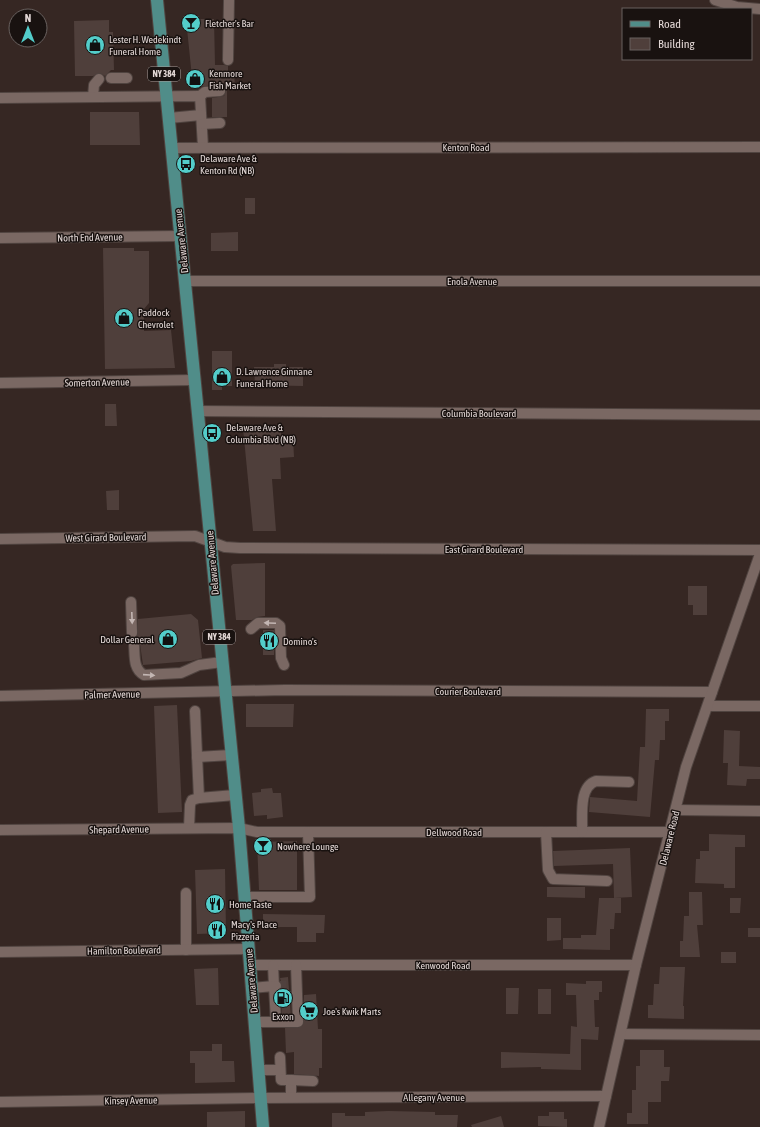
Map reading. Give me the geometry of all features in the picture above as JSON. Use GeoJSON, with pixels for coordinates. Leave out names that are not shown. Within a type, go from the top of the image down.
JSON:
{"type":"FeatureCollection","features":[{"type":"Feature","properties":{"kind":"main road","name":"Delaware Avenue"},"geometry":{"type":"LineString","coordinates":[[157,0],[235,795],[263,1127]]}},
{"type":"Feature","properties":{"kind":"street"},"geometry":{"type":"LineString","coordinates":[[228,60],[229,0]]}},
{"type":"Feature","properties":{"kind":"street"},"geometry":{"type":"LineString","coordinates":[[715,0],[737,7],[748,8]]}},
{"type":"Feature","properties":{"kind":"street"},"geometry":{"type":"LineString","coordinates":[[93,97],[94,85],[99,78]]}},
{"type":"Feature","properties":{"kind":"street"},"geometry":{"type":"LineString","coordinates":[[111,78],[127,78]]}},
{"type":"Feature","properties":{"kind":"street"},"geometry":{"type":"LineString","coordinates":[[0,98],[200,96],[205,92],[220,91]]}},
{"type":"Feature","properties":{"kind":"street"},"geometry":{"type":"LineString","coordinates":[[200,96],[203,147]]}},
{"type":"Feature","properties":{"kind":"street"},"geometry":{"type":"LineString","coordinates":[[168,118],[202,120],[220,123]]}},
{"type":"Feature","properties":{"kind":"street","name":"Kenton Road"},"geometry":{"type":"LineString","coordinates":[[171,148],[760,146]]}},
{"type":"Feature","properties":{"kind":"street","name":"North End Avenue"},"geometry":{"type":"LineString","coordinates":[[0,238],[180,236]]}},
{"type":"Feature","properties":{"kind":"street","name":"Enola Avenue"},"geometry":{"type":"LineString","coordinates":[[185,281],[760,281]]}},
{"type":"Feature","properties":{"kind":"street","name":"Somerton Avenue"},"geometry":{"type":"LineString","coordinates":[[0,384],[194,380]]}},
{"type":"Feature","properties":{"kind":"street","name":"Columbia Boulevard"},"geometry":{"type":"LineString","coordinates":[[197,411],[760,415]]}},
{"type":"Feature","properties":{"kind":"street","name":"West Girard Boulevard"},"geometry":{"type":"LineString","coordinates":[[0,539],[195,536],[210,541]]}},
{"type":"Feature","properties":{"kind":"street","name":"East Girard Boulevard"},"geometry":{"type":"LineString","coordinates":[[210,541],[224,547],[240,548],[760,550]]}},
{"type":"Feature","properties":{"kind":"street","name":"Delaware Road"},"geometry":{"type":"LineString","coordinates":[[599,1127],[636,965],[686,766],[760,554]]}},
{"type":"Feature","properties":{"kind":"street"},"geometry":{"type":"LineString","coordinates":[[131,602],[132,633]]}},
{"type":"Feature","properties":{"kind":"street"},"geometry":{"type":"LineString","coordinates":[[251,629],[258,623],[276,623],[280,626],[281,658],[284,665]]}},
{"type":"Feature","properties":{"kind":"street"},"geometry":{"type":"LineString","coordinates":[[134,645],[135,666],[140,673],[144,675],[180,673],[198,665],[222,662]]}},
{"type":"Feature","properties":{"kind":"street","name":"Courier Boulevard"},"geometry":{"type":"LineString","coordinates":[[225,691],[712,692]]}},
{"type":"Feature","properties":{"kind":"street","name":"Palmer Avenue"},"geometry":{"type":"LineString","coordinates":[[0,696],[225,691]]}},
{"type":"Feature","properties":{"kind":"street"},"geometry":{"type":"LineString","coordinates":[[708,706],[760,706]]}},
{"type":"Feature","properties":{"kind":"street"},"geometry":{"type":"LineString","coordinates":[[195,711],[198,798]]}},
{"type":"Feature","properties":{"kind":"street"},"geometry":{"type":"LineString","coordinates":[[197,757],[231,755]]}},
{"type":"Feature","properties":{"kind":"street"},"geometry":{"type":"LineString","coordinates":[[582,832],[584,793],[592,783],[596,781],[629,782]]}},
{"type":"Feature","properties":{"kind":"street"},"geometry":{"type":"LineString","coordinates":[[189,828],[190,805],[192,800],[198,798],[235,795]]}},
{"type":"Feature","properties":{"kind":"street"},"geometry":{"type":"LineString","coordinates":[[676,810],[760,811]]}},
{"type":"Feature","properties":{"kind":"street","name":"Dellwood Road"},"geometry":{"type":"LineString","coordinates":[[238,828],[257,832],[670,832]]}},
{"type":"Feature","properties":{"kind":"street","name":"Shepard Avenue"},"geometry":{"type":"LineString","coordinates":[[0,830],[238,828]]}},
{"type":"Feature","properties":{"kind":"street"},"geometry":{"type":"LineString","coordinates":[[244,898],[310,897],[308,832]]}},
{"type":"Feature","properties":{"kind":"street"},"geometry":{"type":"LineString","coordinates":[[546,832],[548,870],[554,879],[607,881]]}},
{"type":"Feature","properties":{"kind":"street"},"geometry":{"type":"LineString","coordinates":[[186,893],[186,950]]}},
{"type":"Feature","properties":{"kind":"street","name":"Hamilton Boulevard"},"geometry":{"type":"LineString","coordinates":[[0,952],[249,949]]}},
{"type":"Feature","properties":{"kind":"street","name":"Kenwood Road"},"geometry":{"type":"LineString","coordinates":[[250,965],[636,965]]}},
{"type":"Feature","properties":{"kind":"street"},"geometry":{"type":"LineString","coordinates":[[273,965],[276,1022]]}},
{"type":"Feature","properties":{"kind":"street"},"geometry":{"type":"LineString","coordinates":[[255,1022],[298,1022],[293,1002],[292,982],[296,965]]}},
{"type":"Feature","properties":{"kind":"street"},"geometry":{"type":"LineString","coordinates":[[252,988],[275,983]]}},
{"type":"Feature","properties":{"kind":"street"},"geometry":{"type":"LineString","coordinates":[[620,1034],[760,1035]]}},
{"type":"Feature","properties":{"kind":"street"},"geometry":{"type":"LineString","coordinates":[[280,1057],[281,1080],[313,1081]]}},
{"type":"Feature","properties":{"kind":"street"},"geometry":{"type":"LineString","coordinates":[[259,1070],[280,1070]]}},
{"type":"Feature","properties":{"kind":"street"},"geometry":{"type":"LineString","coordinates":[[291,1080],[292,1097]]}},
{"type":"Feature","properties":{"kind":"street","name":"Allegany Avenue"},"geometry":{"type":"LineString","coordinates":[[261,1098],[606,1096]]}},
{"type":"Feature","properties":{"kind":"street","name":"Kinsey Avenue"},"geometry":{"type":"LineString","coordinates":[[0,1102],[261,1098]]}},
{"type":"Feature","properties":{"kind":"building"},"geometry":{"type":"Polygon","coordinates":[[[186,19],[214,19],[215,65],[228,66],[228,73],[234,72],[235,87],[227,87],[227,117],[212,117],[212,98],[224,96],[226,91],[225,87],[220,85],[193,87],[186,19]]]}},
{"type":"Feature","properties":{"kind":"building","name":"Lester H. Wedekindt Funeral Home"},"geometry":{"type":"Polygon","coordinates":[[[109,20],[109,32],[113,32],[114,70],[111,70],[105,76],[100,73],[93,76],[75,76],[74,21],[109,20]]]}},
{"type":"Feature","properties":{"kind":"building"},"geometry":{"type":"Polygon","coordinates":[[[90,112],[139,112],[140,145],[90,145],[90,112]]]}},
{"type":"Feature","properties":{"kind":"building"},"geometry":{"type":"Polygon","coordinates":[[[245,198],[255,198],[255,214],[245,214],[245,198]]]}},
{"type":"Feature","properties":{"kind":"building"},"geometry":{"type":"Polygon","coordinates":[[[238,232],[238,251],[211,251],[211,233],[238,232]]]}},
{"type":"Feature","properties":{"kind":"building","name":"Paddock Chevrolet"},"geometry":{"type":"Polygon","coordinates":[[[103,248],[134,248],[134,251],[149,251],[149,303],[144,309],[144,331],[171,330],[175,368],[105,369],[103,248]]]}},
{"type":"Feature","properties":{"kind":"building","name":"D. Lawrence Ginnane Funeral Home"},"geometry":{"type":"Polygon","coordinates":[[[212,351],[232,351],[232,386],[222,386],[222,390],[212,390],[212,351]]]}},
{"type":"Feature","properties":{"kind":"building"},"geometry":{"type":"Polygon","coordinates":[[[274,364],[286,364],[286,367],[303,367],[303,386],[255,385],[254,367],[274,367],[274,364]]]}},
{"type":"Feature","properties":{"kind":"building"},"geometry":{"type":"Polygon","coordinates":[[[105,404],[116,404],[117,426],[105,426],[105,404]]]}},
{"type":"Feature","properties":{"kind":"building"},"geometry":{"type":"Polygon","coordinates":[[[243,428],[281,428],[281,438],[293,437],[294,457],[280,458],[281,479],[272,479],[276,531],[253,531],[243,428]]]}},
{"type":"Feature","properties":{"kind":"building"},"geometry":{"type":"Polygon","coordinates":[[[119,490],[119,510],[107,510],[106,491],[119,490]]]}},
{"type":"Feature","properties":{"kind":"building"},"geometry":{"type":"Polygon","coordinates":[[[265,563],[265,616],[257,617],[252,620],[236,620],[231,566],[233,564],[265,563]]]}},
{"type":"Feature","properties":{"kind":"building"},"geometry":{"type":"Polygon","coordinates":[[[688,586],[707,586],[707,615],[693,615],[693,605],[688,605],[688,586]]]}},
{"type":"Feature","properties":{"kind":"building","name":"Dollar General"},"geometry":{"type":"Polygon","coordinates":[[[191,614],[198,620],[202,658],[191,661],[143,665],[140,644],[135,639],[138,633],[138,619],[191,614]]]}},
{"type":"Feature","properties":{"kind":"building","name":"Domino's"},"geometry":{"type":"Polygon","coordinates":[[[263,630],[274,630],[274,655],[263,655],[263,630]]]}},
{"type":"Feature","properties":{"kind":"building"},"geometry":{"type":"Polygon","coordinates":[[[246,704],[294,704],[293,727],[246,727],[246,704]]]}},
{"type":"Feature","properties":{"kind":"building"},"geometry":{"type":"Polygon","coordinates":[[[177,705],[182,812],[158,813],[154,706],[177,705]]]}},
{"type":"Feature","properties":{"kind":"building"},"geometry":{"type":"Polygon","coordinates":[[[646,709],[669,709],[669,721],[665,721],[665,740],[660,740],[659,760],[655,760],[650,817],[589,812],[590,797],[637,801],[640,747],[645,747],[646,709]]]}},
{"type":"Feature","properties":{"kind":"building"},"geometry":{"type":"Polygon","coordinates":[[[724,730],[740,731],[739,766],[760,767],[760,779],[747,779],[746,786],[727,785],[728,763],[723,763],[724,730]]]}},
{"type":"Feature","properties":{"kind":"building"},"geometry":{"type":"Polygon","coordinates":[[[272,788],[273,793],[281,793],[283,817],[267,819],[267,815],[254,816],[252,793],[261,792],[261,789],[272,788]]]}},
{"type":"Feature","properties":{"kind":"building"},"geometry":{"type":"Polygon","coordinates":[[[709,834],[745,835],[745,847],[735,847],[735,888],[724,888],[724,884],[695,883],[696,859],[700,859],[700,851],[709,851],[709,834]]]}},
{"type":"Feature","properties":{"kind":"building"},"geometry":{"type":"Polygon","coordinates":[[[297,841],[297,890],[259,890],[257,842],[297,841]]]}},
{"type":"Feature","properties":{"kind":"building"},"geometry":{"type":"Polygon","coordinates":[[[630,848],[632,897],[614,898],[613,864],[554,866],[553,851],[630,848]]]}},
{"type":"Feature","properties":{"kind":"building"},"geometry":{"type":"Polygon","coordinates":[[[225,869],[226,933],[197,934],[195,870],[225,869]]]}},
{"type":"Feature","properties":{"kind":"building"},"geometry":{"type":"Polygon","coordinates":[[[547,887],[585,887],[585,898],[547,897],[547,887]]]}},
{"type":"Feature","properties":{"kind":"building"},"geometry":{"type":"Polygon","coordinates":[[[689,892],[702,892],[703,925],[697,925],[700,957],[680,957],[680,941],[683,941],[684,916],[689,916],[689,892]]]}},
{"type":"Feature","properties":{"kind":"building"},"geometry":{"type":"Polygon","coordinates":[[[599,898],[621,898],[621,913],[615,913],[614,929],[610,929],[610,950],[563,949],[563,938],[581,938],[581,935],[596,935],[599,898]]]}},
{"type":"Feature","properties":{"kind":"building"},"geometry":{"type":"Polygon","coordinates":[[[730,898],[741,898],[740,913],[730,913],[730,898]]]}},
{"type":"Feature","properties":{"kind":"building"},"geometry":{"type":"Polygon","coordinates":[[[263,914],[325,915],[324,933],[316,933],[316,942],[297,942],[297,927],[273,927],[273,924],[263,923],[263,914]]]}},
{"type":"Feature","properties":{"kind":"building"},"geometry":{"type":"Polygon","coordinates":[[[547,918],[561,918],[561,940],[547,941],[547,918]]]}},
{"type":"Feature","properties":{"kind":"building"},"geometry":{"type":"Polygon","coordinates":[[[748,928],[760,928],[760,937],[748,937],[748,928]]]}},
{"type":"Feature","properties":{"kind":"building"},"geometry":{"type":"Polygon","coordinates":[[[721,952],[736,952],[736,963],[721,963],[721,952]]]}},
{"type":"Feature","properties":{"kind":"building"},"geometry":{"type":"Polygon","coordinates":[[[660,967],[685,967],[683,1006],[684,1019],[648,1018],[648,1005],[653,1005],[654,984],[659,984],[660,967]]]}},
{"type":"Feature","properties":{"kind":"building"},"geometry":{"type":"Polygon","coordinates":[[[218,968],[219,1005],[196,1005],[194,969],[218,968]]]}},
{"type":"Feature","properties":{"kind":"building"},"geometry":{"type":"Polygon","coordinates":[[[288,977],[291,1016],[282,1016],[282,986],[280,978],[288,977]]]}},
{"type":"Feature","properties":{"kind":"building"},"geometry":{"type":"Polygon","coordinates":[[[586,981],[602,981],[602,992],[599,992],[599,1000],[594,1000],[595,1027],[599,1027],[598,1040],[581,1039],[581,1070],[541,1069],[541,1067],[501,1068],[501,1052],[570,1054],[571,1026],[577,1027],[576,995],[566,995],[566,983],[586,984],[586,981]]]}},
{"type":"Feature","properties":{"kind":"building"},"geometry":{"type":"Polygon","coordinates":[[[506,988],[519,988],[518,1014],[506,1014],[506,988]]]}},
{"type":"Feature","properties":{"kind":"building"},"geometry":{"type":"Polygon","coordinates":[[[538,989],[551,989],[551,1014],[538,1014],[538,989]]]}},
{"type":"Feature","properties":{"kind":"building"},"geometry":{"type":"Polygon","coordinates":[[[316,994],[318,1029],[322,1029],[322,1068],[319,1068],[319,1076],[294,1074],[294,1052],[286,1053],[285,1028],[298,1028],[303,1025],[304,995],[316,994]]]}},
{"type":"Feature","properties":{"kind":"building"},"geometry":{"type":"Polygon","coordinates":[[[212,1044],[222,1044],[222,1061],[234,1061],[235,1082],[195,1083],[195,1063],[190,1063],[190,1051],[212,1051],[212,1044]]]}},
{"type":"Feature","properties":{"kind":"building"},"geometry":{"type":"Polygon","coordinates":[[[640,1050],[664,1050],[664,1067],[670,1067],[669,1081],[661,1081],[661,1102],[648,1102],[648,1124],[627,1124],[627,1113],[632,1113],[632,1090],[636,1090],[636,1066],[640,1066],[640,1050]]]}},
{"type":"Feature","properties":{"kind":"building"},"geometry":{"type":"Polygon","coordinates":[[[245,1111],[245,1127],[207,1127],[207,1112],[245,1111]]]}},
{"type":"Feature","properties":{"kind":"building"},"geometry":{"type":"Polygon","coordinates":[[[365,1112],[435,1112],[435,1115],[458,1115],[457,1127],[332,1127],[332,1113],[345,1113],[345,1116],[365,1116],[365,1112]]]}},
{"type":"Feature","properties":{"kind":"building"},"geometry":{"type":"Polygon","coordinates":[[[549,1112],[564,1112],[564,1119],[567,1119],[567,1127],[538,1126],[538,1116],[549,1116],[549,1112]]]}},
{"type":"Feature","properties":{"kind":"building"},"geometry":{"type":"Polygon","coordinates":[[[501,1116],[504,1127],[472,1127],[471,1125],[501,1116]]]}},
{"type":"Feature","properties":{"kind":"tunnel"},"geometry":{"type":"LineString","coordinates":[[276,986],[289,986]]}},
{"type":"Feature","properties":{"kind":"tunnel"},"geometry":{"type":"LineString","coordinates":[[278,1003],[290,1002]]}},
{"type":"Feature","properties":{"kind":"place","name":"Fletcher's Bar"},"geometry":{"type":"Point","coordinates":[191,23]}},
{"type":"Feature","properties":{"kind":"place","name":"Lester H. Wedekindt Funeral Home"},"geometry":{"type":"Point","coordinates":[95,45]}},
{"type":"Feature","properties":{"kind":"place","name":"Kenmore Fish Market"},"geometry":{"type":"Point","coordinates":[195,79]}},
{"type":"Feature","properties":{"kind":"place","name":"Delaware Ave & Kenton Rd (NB)"},"geometry":{"type":"Point","coordinates":[186,164]}},
{"type":"Feature","properties":{"kind":"place","name":"Paddock Chevrolet"},"geometry":{"type":"Point","coordinates":[124,318]}},
{"type":"Feature","properties":{"kind":"place","name":"D. Lawrence Ginnane Funeral Home"},"geometry":{"type":"Point","coordinates":[222,377]}},
{"type":"Feature","properties":{"kind":"place","name":"Delaware Ave & Columbia Blvd (NB)"},"geometry":{"type":"Point","coordinates":[212,433]}},
{"type":"Feature","properties":{"kind":"place","name":"Dollar General"},"geometry":{"type":"Point","coordinates":[168,639]}},
{"type":"Feature","properties":{"kind":"place","name":"Domino's"},"geometry":{"type":"Point","coordinates":[269,641]}},
{"type":"Feature","properties":{"kind":"place","name":"Nowhere Lounge"},"geometry":{"type":"Point","coordinates":[263,846]}},
{"type":"Feature","properties":{"kind":"place","name":"Home Taste"},"geometry":{"type":"Point","coordinates":[215,904]}},
{"type":"Feature","properties":{"kind":"place","name":"Macy's Place Pizzeria"},"geometry":{"type":"Point","coordinates":[217,930]}},
{"type":"Feature","properties":{"kind":"place","name":"Exxon"},"geometry":{"type":"Point","coordinates":[283,998]}},
{"type":"Feature","properties":{"kind":"place","name":"Joe's Kwik Marts"},"geometry":{"type":"Point","coordinates":[309,1011]}}]}
